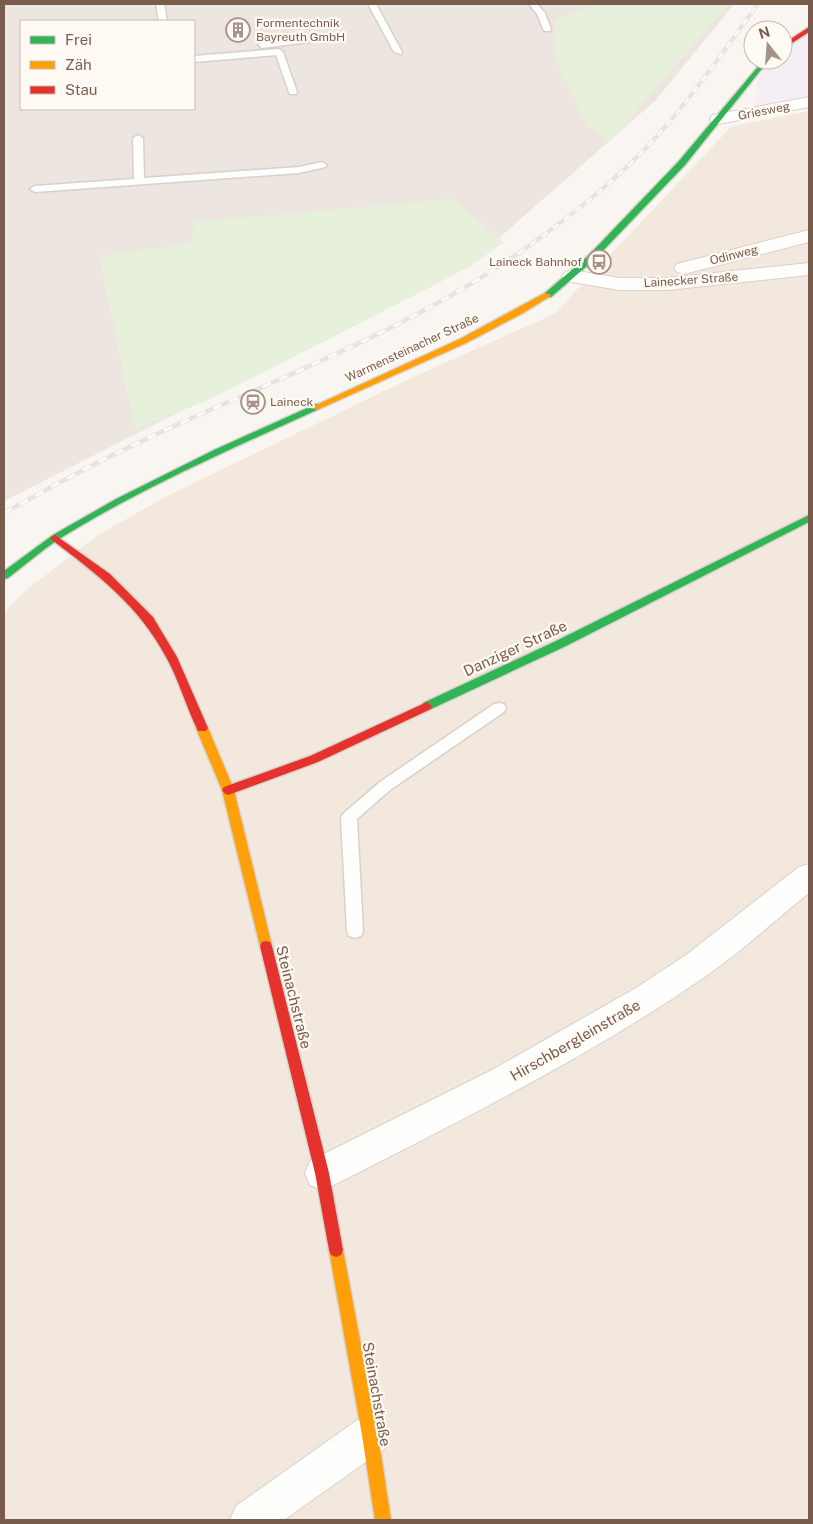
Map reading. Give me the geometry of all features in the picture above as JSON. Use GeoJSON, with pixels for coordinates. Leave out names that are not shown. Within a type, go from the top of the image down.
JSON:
{"type":"FeatureCollection","features":[{"type":"Feature","properties":{"kind":"street"},"geometry":{"type":"LineString","coordinates":[[793,40],[809,29]]}},
{"type":"Feature","properties":{"kind":"street","name":"Warmensteinacher Straße"},"geometry":{"type":"LineString","coordinates":[[4,576],[54,538],[136,493],[212,454],[477,334],[536,302],[572,276],[682,163],[760,70]]}},
{"type":"Feature","properties":{"kind":"street","name":"Griesweg"},"geometry":{"type":"LineString","coordinates":[[718,119],[809,102]]}},
{"type":"Feature","properties":{"kind":"street","name":"Odinweg"},"geometry":{"type":"LineString","coordinates":[[667,284],[670,271],[809,236]]}},
{"type":"Feature","properties":{"kind":"street","name":"Lainecker Straße"},"geometry":{"type":"LineString","coordinates":[[572,276],[620,284],[667,284],[809,269]]}},
{"type":"Feature","properties":{"kind":"street","name":"Danziger Straße"},"geometry":{"type":"LineString","coordinates":[[228,790],[314,758],[542,652],[809,518]]}},
{"type":"Feature","properties":{"kind":"street","name":"Steinachstraße"},"geometry":{"type":"LineString","coordinates":[[54,538],[106,576],[149,620],[172,657],[228,790],[322,1173],[370,1435],[383,1520]]}},
{"type":"Feature","properties":{"kind":"street","name":"Hirschbergleinstraße"},"geometry":{"type":"LineString","coordinates":[[322,1173],[506,1080],[647,998],[697,966],[809,876]]}},
{"type":"Feature","properties":{"kind":"street"},"geometry":{"type":"LineString","coordinates":[[250,1520],[370,1435]]}},
{"type":"Feature","properties":{"kind":"lane"},"geometry":{"type":"LineString","coordinates":[[160,4],[163,20]]}},
{"type":"Feature","properties":{"kind":"lane"},"geometry":{"type":"LineString","coordinates":[[372,4],[398,52]]}},
{"type":"Feature","properties":{"kind":"lane"},"geometry":{"type":"LineString","coordinates":[[534,4],[541,14],[547,29]]}},
{"type":"Feature","properties":{"kind":"lane"},"geometry":{"type":"LineString","coordinates":[[195,52],[306,40]]}},
{"type":"Feature","properties":{"kind":"lane"},"geometry":{"type":"LineString","coordinates":[[195,59],[279,52],[293,92]]}},
{"type":"Feature","properties":{"kind":"lane"},"geometry":{"type":"LineString","coordinates":[[138,138],[139,182]]}},
{"type":"Feature","properties":{"kind":"lane"},"geometry":{"type":"LineString","coordinates":[[35,189],[299,170],[322,165]]}},
{"type":"Feature","properties":{"kind":"lane"},"geometry":{"type":"LineString","coordinates":[[355,931],[349,816],[384,786],[498,708]]}},
{"type":"Feature","properties":{"kind":"shaded area"},"geometry":{"type":"Polygon","coordinates":[[[4,4],[734,4],[656,100],[467,266],[4,501],[4,4]]]}},
{"type":"Feature","properties":{"kind":"shaded area"},"geometry":{"type":"Polygon","coordinates":[[[809,30],[809,95],[755,106],[759,70],[793,70],[793,43],[809,30]]]}},
{"type":"Feature","properties":{"kind":"shaded area"},"geometry":{"type":"Polygon","coordinates":[[[809,111],[809,1520],[4,1520],[4,613],[24,592],[98,535],[169,495],[409,379],[554,314],[732,126],[809,111]]]}},
{"type":"Feature","properties":{"kind":"green space"},"geometry":{"type":"Polygon","coordinates":[[[599,4],[729,4],[609,142],[587,125],[555,59],[555,20],[599,4]]]}},
{"type":"Feature","properties":{"kind":"green space"},"geometry":{"type":"Polygon","coordinates":[[[452,199],[504,242],[471,266],[374,316],[208,400],[135,429],[99,256],[191,243],[194,222],[452,199]]]}},
{"type":"Feature","properties":{"kind":"railway"},"geometry":{"type":"LineString","coordinates":[[519,253],[584,204],[645,149],[690,97],[758,4]]}},
{"type":"Feature","properties":{"kind":"railway"},"geometry":{"type":"LineString","coordinates":[[4,513],[121,451],[325,359],[425,310],[520,252]]}},
{"type":"Feature","properties":{"kind":"traffic: fast"},"geometry":{"type":"LineString","coordinates":[[548,295],[591,258],[682,163],[758,70]]}},
{"type":"Feature","properties":{"kind":"traffic: fast"},"geometry":{"type":"LineString","coordinates":[[4,576],[56,537],[119,501],[316,407]]}},
{"type":"Feature","properties":{"kind":"traffic: fast"},"geometry":{"type":"LineString","coordinates":[[427,706],[560,644],[809,518]]}},
{"type":"Feature","properties":{"kind":"traffic: slow"},"geometry":{"type":"LineString","coordinates":[[316,407],[463,341],[548,295]]}},
{"type":"Feature","properties":{"kind":"traffic: slow"},"geometry":{"type":"LineString","coordinates":[[202,728],[228,790],[266,946]]}},
{"type":"Feature","properties":{"kind":"traffic: slow"},"geometry":{"type":"LineString","coordinates":[[336,1250],[370,1435],[383,1520]]}},
{"type":"Feature","properties":{"kind":"traffic: jam"},"geometry":{"type":"LineString","coordinates":[[793,40],[809,29]]}},
{"type":"Feature","properties":{"kind":"traffic: jam"},"geometry":{"type":"LineString","coordinates":[[55,538],[106,576],[149,620],[172,657],[202,728]]}},
{"type":"Feature","properties":{"kind":"traffic: jam"},"geometry":{"type":"LineString","coordinates":[[228,790],[314,759],[427,706]]}},
{"type":"Feature","properties":{"kind":"traffic: jam"},"geometry":{"type":"LineString","coordinates":[[266,946],[322,1173],[336,1250]]}},
{"type":"Feature","properties":{"kind":"place","name":"Formentechnik Bayreuth GmbH"},"geometry":{"type":"Point","coordinates":[238,30]}},
{"type":"Feature","properties":{"kind":"place","name":"Laineck Bahnhof"},"geometry":{"type":"Point","coordinates":[599,262]}},
{"type":"Feature","properties":{"kind":"place","name":"Laineck"},"geometry":{"type":"Point","coordinates":[253,402]}}]}
